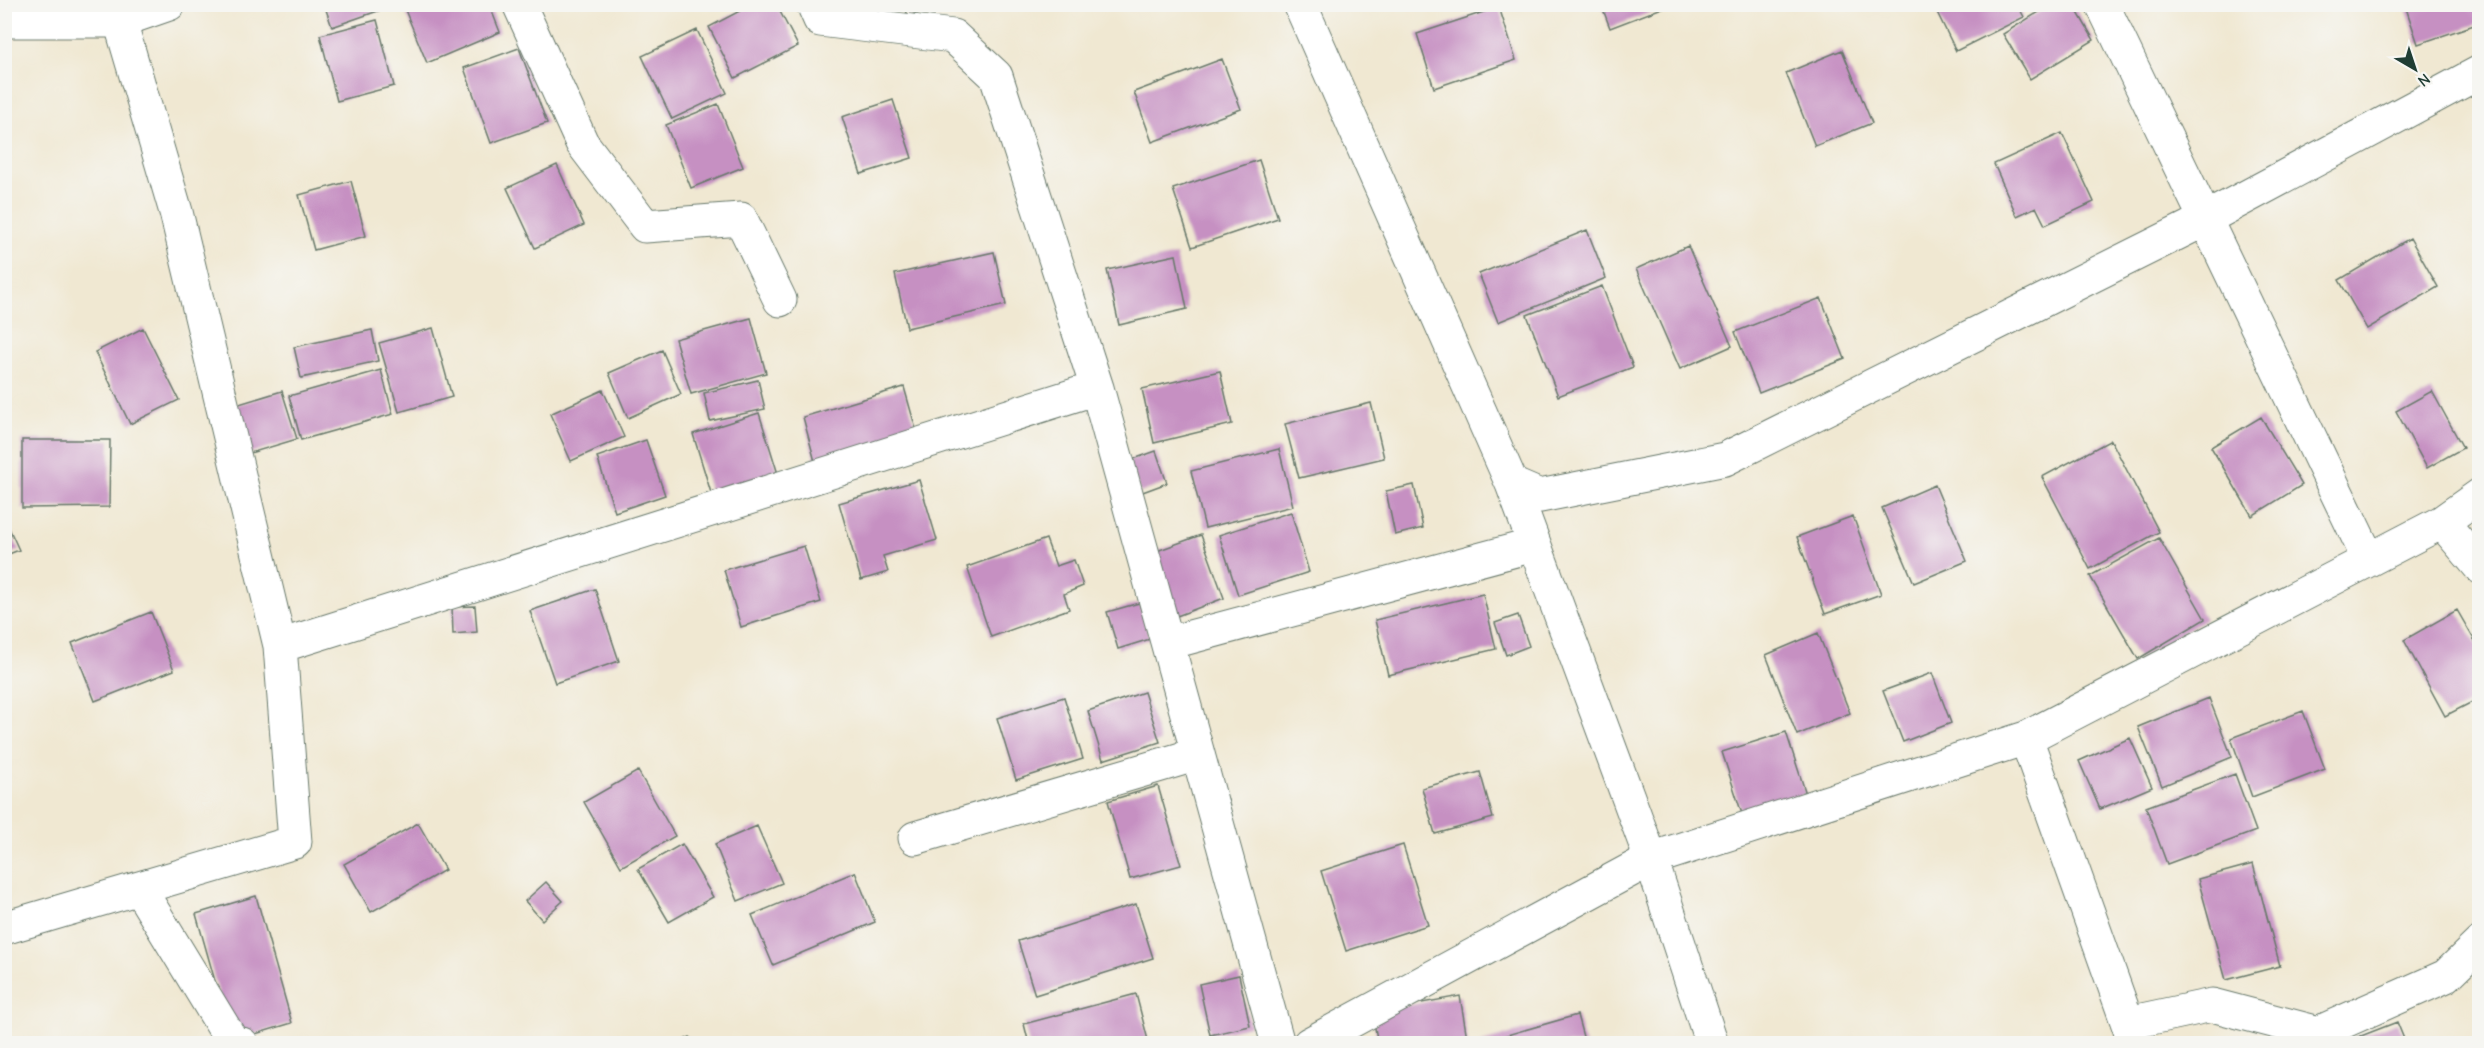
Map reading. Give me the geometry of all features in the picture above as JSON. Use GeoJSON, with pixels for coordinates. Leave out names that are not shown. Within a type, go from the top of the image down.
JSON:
{"type":"FeatureCollection","features":[{"type":"Feature","properties":{"kind":"street"},"geometry":{"type":"LineString","coordinates":[[4,21],[120,21],[169,4]]}},
{"type":"Feature","properties":{"kind":"street"},"geometry":{"type":"LineString","coordinates":[[519,4],[582,143],[645,226],[741,219],[780,300]]}},
{"type":"Feature","properties":{"kind":"street"},"geometry":{"type":"LineString","coordinates":[[813,4],[820,20],[953,36],[996,76],[1097,388],[1278,1044]]}},
{"type":"Feature","properties":{"kind":"street"},"geometry":{"type":"LineString","coordinates":[[2102,4],[2369,560]]}},
{"type":"Feature","properties":{"kind":"street"},"geometry":{"type":"LineString","coordinates":[[1312,13],[1512,484],[1651,859],[1712,1044]]}},
{"type":"Feature","properties":{"kind":"street"},"geometry":{"type":"LineString","coordinates":[[4,928],[295,842],[280,646],[176,212],[120,21]]}},
{"type":"Feature","properties":{"kind":"street"},"geometry":{"type":"LineString","coordinates":[[1512,484],[1540,496],[1725,459],[2205,219],[2480,72]]}},
{"type":"Feature","properties":{"kind":"street"},"geometry":{"type":"LineString","coordinates":[[280,646],[1097,388]]}},
{"type":"Feature","properties":{"kind":"street"},"geometry":{"type":"LineString","coordinates":[[1309,1044],[1651,859],[2026,738],[2442,522],[2480,495]]}},
{"type":"Feature","properties":{"kind":"street"},"geometry":{"type":"LineString","coordinates":[[2442,522],[2480,567]]}},
{"type":"Feature","properties":{"kind":"street"},"geometry":{"type":"LineString","coordinates":[[1168,643],[1534,545]]}},
{"type":"Feature","properties":{"kind":"street"},"geometry":{"type":"LineString","coordinates":[[2026,738],[2132,1034],[2212,1005],[2304,1038],[2446,976],[2480,943]]}},
{"type":"Feature","properties":{"kind":"street"},"geometry":{"type":"LineString","coordinates":[[915,838],[1198,754]]}},
{"type":"Feature","properties":{"kind":"street"},"geometry":{"type":"LineString","coordinates":[[139,888],[232,1041],[242,1044]]}},
{"type":"Feature","properties":{"kind":"building"},"geometry":{"type":"Polygon","coordinates":[[[324,4],[391,4],[392,6],[332,27],[324,4]]]}},
{"type":"Feature","properties":{"kind":"building"},"geometry":{"type":"Polygon","coordinates":[[[418,4],[489,4],[500,32],[427,63],[405,10],[418,4]]]}},
{"type":"Feature","properties":{"kind":"building"},"geometry":{"type":"Polygon","coordinates":[[[753,4],[776,4],[798,46],[735,78],[709,27],[753,4]]]}},
{"type":"Feature","properties":{"kind":"building"},"geometry":{"type":"Polygon","coordinates":[[[904,4],[940,4],[940,5],[908,16],[904,4]]]}},
{"type":"Feature","properties":{"kind":"building"},"geometry":{"type":"Polygon","coordinates":[[[1601,4],[1670,4],[1670,5],[1610,28],[1601,4]]]}},
{"type":"Feature","properties":{"kind":"building"},"geometry":{"type":"Polygon","coordinates":[[[1933,4],[2017,4],[2024,17],[1956,51],[1933,4]]]}},
{"type":"Feature","properties":{"kind":"building"},"geometry":{"type":"Polygon","coordinates":[[[2052,4],[2073,4],[2094,40],[2030,79],[2003,34],[2052,4]]]}},
{"type":"Feature","properties":{"kind":"building"},"geometry":{"type":"Polygon","coordinates":[[[2405,5],[2480,5],[2480,23],[2418,44],[2405,5]]]}},
{"type":"Feature","properties":{"kind":"building"},"geometry":{"type":"Polygon","coordinates":[[[1499,7],[1516,60],[1434,88],[1417,34],[1499,7]]]}},
{"type":"Feature","properties":{"kind":"building"},"geometry":{"type":"Polygon","coordinates":[[[377,20],[394,86],[337,101],[320,35],[377,20]]]}},
{"type":"Feature","properties":{"kind":"building"},"geometry":{"type":"Polygon","coordinates":[[[697,30],[727,93],[672,119],[642,56],[697,30]]]}},
{"type":"Feature","properties":{"kind":"building"},"geometry":{"type":"Polygon","coordinates":[[[519,48],[547,123],[491,143],[464,68],[519,48]]]}},
{"type":"Feature","properties":{"kind":"building"},"geometry":{"type":"Polygon","coordinates":[[[1842,50],[1872,123],[1815,146],[1786,73],[1842,50]]]}},
{"type":"Feature","properties":{"kind":"building"},"geometry":{"type":"Polygon","coordinates":[[[1222,59],[1241,109],[1152,142],[1134,92],[1222,59]]]}},
{"type":"Feature","properties":{"kind":"building"},"geometry":{"type":"Polygon","coordinates":[[[893,100],[912,158],[861,174],[842,117],[893,100]]]}},
{"type":"Feature","properties":{"kind":"building"},"geometry":{"type":"Polygon","coordinates":[[[718,104],[743,167],[691,188],[666,125],[718,104]]]}},
{"type":"Feature","properties":{"kind":"building"},"geometry":{"type":"Polygon","coordinates":[[[2062,133],[2094,202],[2045,225],[2036,207],[2017,216],[1994,164],[2062,133]]]}},
{"type":"Feature","properties":{"kind":"building"},"geometry":{"type":"Polygon","coordinates":[[[1259,160],[1278,218],[1192,247],[1173,189],[1259,160]]]}},
{"type":"Feature","properties":{"kind":"building"},"geometry":{"type":"Polygon","coordinates":[[[557,165],[584,225],[535,248],[507,188],[557,165]]]}},
{"type":"Feature","properties":{"kind":"building"},"geometry":{"type":"Polygon","coordinates":[[[351,181],[366,236],[314,250],[299,195],[351,181]]]}},
{"type":"Feature","properties":{"kind":"building"},"geometry":{"type":"Polygon","coordinates":[[[1587,230],[1606,278],[1498,322],[1479,274],[1587,230]]]}},
{"type":"Feature","properties":{"kind":"building"},"geometry":{"type":"Polygon","coordinates":[[[2410,238],[2438,287],[2367,329],[2339,280],[2410,238]]]}},
{"type":"Feature","properties":{"kind":"building"},"geometry":{"type":"Polygon","coordinates":[[[1688,246],[1732,346],[1680,369],[1636,269],[1688,246]]]}},
{"type":"Feature","properties":{"kind":"building"},"geometry":{"type":"Polygon","coordinates":[[[994,252],[1006,305],[907,328],[895,274],[994,252]]]}},
{"type":"Feature","properties":{"kind":"building"},"geometry":{"type":"Polygon","coordinates":[[[1176,255],[1187,309],[1119,325],[1107,270],[1176,255]]]}},
{"type":"Feature","properties":{"kind":"building"},"geometry":{"type":"Polygon","coordinates":[[[1602,286],[1633,367],[1558,396],[1527,315],[1602,286]]]}},
{"type":"Feature","properties":{"kind":"building"},"geometry":{"type":"Polygon","coordinates":[[[1821,298],[1845,359],[1759,393],[1735,332],[1821,298]]]}},
{"type":"Feature","properties":{"kind":"building"},"geometry":{"type":"Polygon","coordinates":[[[751,318],[766,373],[691,394],[675,339],[751,318]]]}},
{"type":"Feature","properties":{"kind":"building"},"geometry":{"type":"Polygon","coordinates":[[[143,328],[179,400],[130,424],[95,352],[143,328]]]}},
{"type":"Feature","properties":{"kind":"building"},"geometry":{"type":"Polygon","coordinates":[[[433,328],[452,397],[399,412],[379,343],[433,328]]]}},
{"type":"Feature","properties":{"kind":"building"},"geometry":{"type":"Polygon","coordinates":[[[372,330],[378,361],[301,378],[294,347],[372,330]]]}},
{"type":"Feature","properties":{"kind":"building"},"geometry":{"type":"Polygon","coordinates":[[[662,350],[681,394],[628,418],[609,373],[662,350]]]}},
{"type":"Feature","properties":{"kind":"building"},"geometry":{"type":"Polygon","coordinates":[[[381,370],[393,414],[301,440],[289,396],[381,370]]]}},
{"type":"Feature","properties":{"kind":"building"},"geometry":{"type":"Polygon","coordinates":[[[1220,371],[1232,424],[1154,443],[1142,389],[1220,371]]]}},
{"type":"Feature","properties":{"kind":"building"},"geometry":{"type":"Polygon","coordinates":[[[758,380],[765,409],[710,421],[704,393],[758,380]]]}},
{"type":"Feature","properties":{"kind":"building"},"geometry":{"type":"Polygon","coordinates":[[[904,387],[919,440],[817,469],[803,417],[904,387]]]}},
{"type":"Feature","properties":{"kind":"building"},"geometry":{"type":"Polygon","coordinates":[[[603,390],[624,437],[571,461],[550,414],[603,390]]]}},
{"type":"Feature","properties":{"kind":"building"},"geometry":{"type":"Polygon","coordinates":[[[282,391],[297,439],[240,456],[226,408],[282,391]]]}},
{"type":"Feature","properties":{"kind":"building"},"geometry":{"type":"Polygon","coordinates":[[[2432,391],[2463,448],[2427,468],[2396,411],[2432,391]]]}},
{"type":"Feature","properties":{"kind":"building"},"geometry":{"type":"Polygon","coordinates":[[[1371,403],[1384,458],[1299,478],[1285,424],[1371,403]]]}},
{"type":"Feature","properties":{"kind":"building"},"geometry":{"type":"Polygon","coordinates":[[[759,413],[778,474],[712,496],[693,434],[759,413]]]}},
{"type":"Feature","properties":{"kind":"building"},"geometry":{"type":"Polygon","coordinates":[[[2261,417],[2302,485],[2252,516],[2211,447],[2261,417]]]}},
{"type":"Feature","properties":{"kind":"building"},"geometry":{"type":"Polygon","coordinates":[[[22,440],[110,440],[109,507],[22,508],[22,440]]]}},
{"type":"Feature","properties":{"kind":"building"},"geometry":{"type":"Polygon","coordinates":[[[646,440],[665,495],[615,512],[597,457],[646,440]]]}},
{"type":"Feature","properties":{"kind":"building"},"geometry":{"type":"Polygon","coordinates":[[[2111,440],[2159,532],[2090,569],[2042,477],[2111,440]]]}},
{"type":"Feature","properties":{"kind":"building"},"geometry":{"type":"Polygon","coordinates":[[[1279,449],[1293,506],[1205,528],[1191,471],[1279,449]]]}},
{"type":"Feature","properties":{"kind":"building"},"geometry":{"type":"Polygon","coordinates":[[[1156,451],[1167,483],[1140,493],[1128,461],[1156,451]]]}},
{"type":"Feature","properties":{"kind":"building"},"geometry":{"type":"Polygon","coordinates":[[[919,480],[937,540],[883,556],[888,572],[861,580],[839,503],[919,480]]]}},
{"type":"Feature","properties":{"kind":"building"},"geometry":{"type":"Polygon","coordinates":[[[1414,485],[1423,528],[1395,535],[1386,491],[1414,485]]]}},
{"type":"Feature","properties":{"kind":"building"},"geometry":{"type":"Polygon","coordinates":[[[1935,485],[1967,561],[1914,583],[1882,508],[1935,485]]]}},
{"type":"Feature","properties":{"kind":"building"},"geometry":{"type":"Polygon","coordinates":[[[1291,512],[1309,572],[1238,595],[1219,535],[1291,512]]]}},
{"type":"Feature","properties":{"kind":"building"},"geometry":{"type":"Polygon","coordinates":[[[1853,516],[1881,594],[1825,614],[1797,537],[1853,516]]]}},
{"type":"Feature","properties":{"kind":"building"},"geometry":{"type":"Polygon","coordinates":[[[4,517],[19,550],[4,556],[4,517]]]}},
{"type":"Feature","properties":{"kind":"building"},"geometry":{"type":"Polygon","coordinates":[[[1201,535],[1224,598],[1177,616],[1154,552],[1201,535]]]}},
{"type":"Feature","properties":{"kind":"building"},"geometry":{"type":"Polygon","coordinates":[[[2159,538],[2205,619],[2138,659],[2090,576],[2159,538]]]}},
{"type":"Feature","properties":{"kind":"building"},"geometry":{"type":"Polygon","coordinates":[[[1046,539],[1056,566],[1074,560],[1083,586],[1064,594],[1069,609],[991,637],[967,567],[1046,539]]]}},
{"type":"Feature","properties":{"kind":"building"},"geometry":{"type":"Polygon","coordinates":[[[804,546],[821,602],[741,627],[724,570],[804,546]]]}},
{"type":"Feature","properties":{"kind":"building"},"geometry":{"type":"Polygon","coordinates":[[[595,589],[619,661],[555,683],[530,611],[595,589]]]}},
{"type":"Feature","properties":{"kind":"building"},"geometry":{"type":"Polygon","coordinates":[[[1483,594],[1496,649],[1388,675],[1375,620],[1483,594]]]}},
{"type":"Feature","properties":{"kind":"building"},"geometry":{"type":"Polygon","coordinates":[[[1139,603],[1150,639],[1118,649],[1107,612],[1139,603]]]}},
{"type":"Feature","properties":{"kind":"building"},"geometry":{"type":"Polygon","coordinates":[[[475,606],[477,632],[453,634],[452,607],[475,606]]]}},
{"type":"Feature","properties":{"kind":"building"},"geometry":{"type":"Polygon","coordinates":[[[2457,610],[2480,650],[2480,698],[2445,716],[2404,640],[2457,610]]]}},
{"type":"Feature","properties":{"kind":"building"},"geometry":{"type":"Polygon","coordinates":[[[151,612],[174,670],[95,701],[72,643],[151,612]]]}},
{"type":"Feature","properties":{"kind":"building"},"geometry":{"type":"Polygon","coordinates":[[[1518,615],[1529,646],[1506,655],[1495,623],[1518,615]]]}},
{"type":"Feature","properties":{"kind":"building"},"geometry":{"type":"Polygon","coordinates":[[[1818,633],[1850,713],[1797,735],[1766,655],[1818,633]]]}},
{"type":"Feature","properties":{"kind":"building"},"geometry":{"type":"Polygon","coordinates":[[[1932,673],[1951,723],[1903,742],[1883,691],[1932,673]]]}},
{"type":"Feature","properties":{"kind":"building"},"geometry":{"type":"Polygon","coordinates":[[[1144,692],[1160,742],[1103,760],[1088,711],[1144,692]]]}},
{"type":"Feature","properties":{"kind":"building"},"geometry":{"type":"Polygon","coordinates":[[[1064,697],[1083,759],[1016,780],[997,718],[1064,697]]]}},
{"type":"Feature","properties":{"kind":"building"},"geometry":{"type":"Polygon","coordinates":[[[2209,698],[2232,757],[2162,786],[2138,727],[2209,698]]]}},
{"type":"Feature","properties":{"kind":"building"},"geometry":{"type":"Polygon","coordinates":[[[2303,711],[2325,769],[2252,797],[2231,738],[2303,711]]]}},
{"type":"Feature","properties":{"kind":"building"},"geometry":{"type":"Polygon","coordinates":[[[1786,732],[1806,794],[1742,814],[1722,752],[1786,732]]]}},
{"type":"Feature","properties":{"kind":"building"},"geometry":{"type":"Polygon","coordinates":[[[2130,738],[2152,787],[2100,809],[2079,761],[2130,738]]]}},
{"type":"Feature","properties":{"kind":"building"},"geometry":{"type":"Polygon","coordinates":[[[638,771],[675,836],[621,867],[584,802],[638,771]]]}},
{"type":"Feature","properties":{"kind":"building"},"geometry":{"type":"Polygon","coordinates":[[[1480,772],[1493,818],[1435,834],[1422,788],[1480,772]]]}},
{"type":"Feature","properties":{"kind":"building"},"geometry":{"type":"Polygon","coordinates":[[[2235,774],[2256,831],[2167,864],[2146,807],[2235,774]]]}},
{"type":"Feature","properties":{"kind":"building"},"geometry":{"type":"Polygon","coordinates":[[[1158,786],[1181,865],[1130,879],[1108,801],[1158,786]]]}},
{"type":"Feature","properties":{"kind":"building"},"geometry":{"type":"Polygon","coordinates":[[[418,823],[445,870],[371,912],[344,864],[418,823]]]}},
{"type":"Feature","properties":{"kind":"building"},"geometry":{"type":"Polygon","coordinates":[[[757,826],[782,883],[738,901],[715,844],[757,826]]]}},
{"type":"Feature","properties":{"kind":"building"},"geometry":{"type":"Polygon","coordinates":[[[682,844],[713,897],[669,922],[638,869],[682,844]]]}},
{"type":"Feature","properties":{"kind":"building"},"geometry":{"type":"Polygon","coordinates":[[[1403,845],[1428,925],[1346,951],[1321,871],[1403,845]]]}},
{"type":"Feature","properties":{"kind":"building"},"geometry":{"type":"Polygon","coordinates":[[[2253,864],[2280,966],[2226,980],[2198,879],[2253,864]]]}},
{"type":"Feature","properties":{"kind":"building"},"geometry":{"type":"Polygon","coordinates":[[[855,872],[875,922],[773,965],[752,915],[855,872]]]}},
{"type":"Feature","properties":{"kind":"building"},"geometry":{"type":"Polygon","coordinates":[[[546,882],[563,901],[542,920],[525,901],[546,882]]]}},
{"type":"Feature","properties":{"kind":"building"},"geometry":{"type":"Polygon","coordinates":[[[256,896],[292,1023],[232,1041],[196,914],[256,896]]]}},
{"type":"Feature","properties":{"kind":"building"},"geometry":{"type":"Polygon","coordinates":[[[1136,904],[1153,958],[1035,995],[1018,941],[1136,904]]]}},
{"type":"Feature","properties":{"kind":"building"},"geometry":{"type":"Polygon","coordinates":[[[2480,965],[2480,984],[2472,968],[2480,965]]]}},
{"type":"Feature","properties":{"kind":"building"},"geometry":{"type":"Polygon","coordinates":[[[1239,975],[1250,1026],[1210,1035],[1199,984],[1239,975]]]}},
{"type":"Feature","properties":{"kind":"building"},"geometry":{"type":"Polygon","coordinates":[[[1136,994],[1149,1044],[1029,1044],[1024,1024],[1136,994]]]}},
{"type":"Feature","properties":{"kind":"building"},"geometry":{"type":"Polygon","coordinates":[[[1460,996],[1468,1044],[1378,1044],[1372,1012],[1460,996]]]}},
{"type":"Feature","properties":{"kind":"building"},"geometry":{"type":"Polygon","coordinates":[[[1577,1015],[1585,1044],[1479,1044],[1479,1043],[1577,1015]]]}},
{"type":"Feature","properties":{"kind":"building"},"geometry":{"type":"Polygon","coordinates":[[[2397,1022],[2406,1044],[2343,1044],[2343,1043],[2397,1022]]]}},
{"type":"Feature","properties":{"kind":"building"},"geometry":{"type":"Polygon","coordinates":[[[690,1037],[693,1044],[675,1044],[690,1037]]]}}]}
